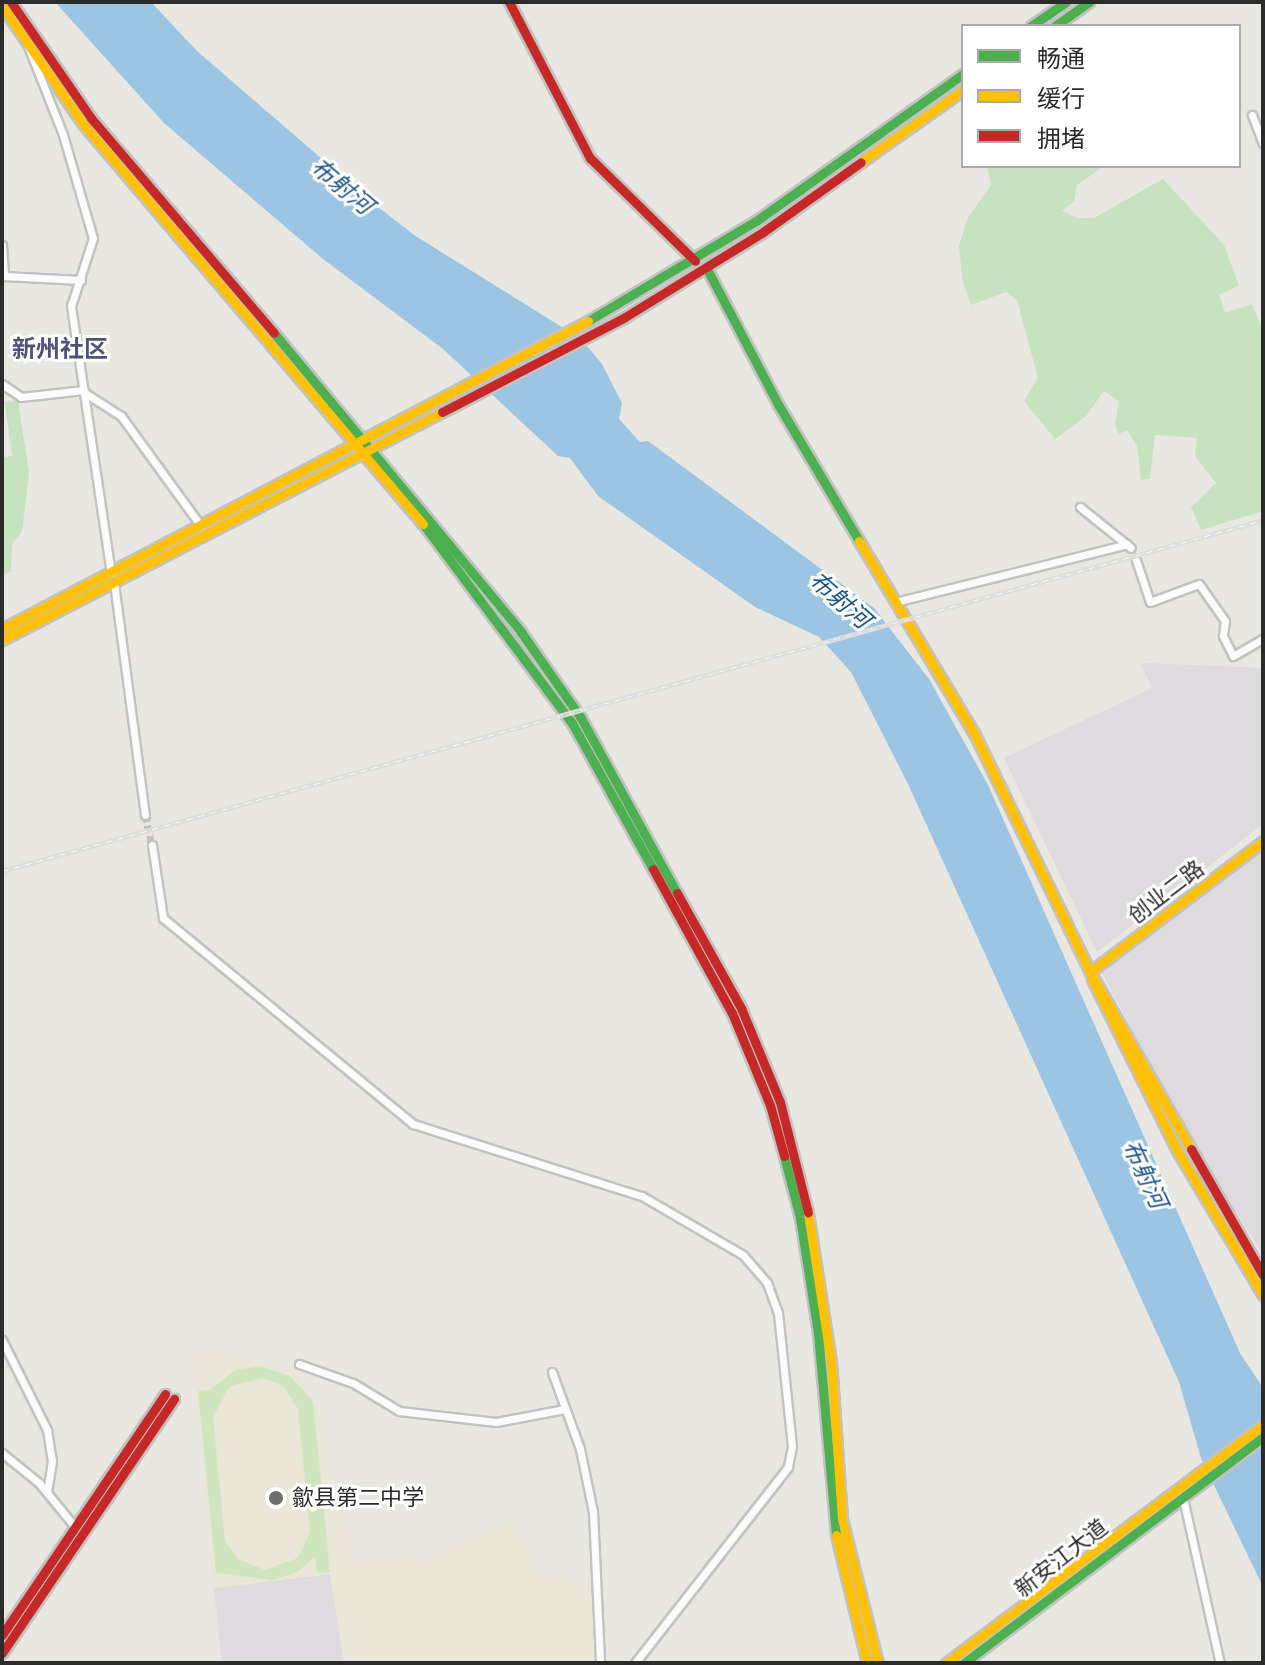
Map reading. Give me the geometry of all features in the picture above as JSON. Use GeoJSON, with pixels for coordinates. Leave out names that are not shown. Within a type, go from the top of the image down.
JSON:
{"type":"FeatureCollection","features":[{"type":"Feature","properties":{"kind":"main road"},"geometry":{"type":"LineString","coordinates":[[11,2],[91,118],[364,447],[481,596],[572,723],[752,1056],[800,1218],[821,1362],[833,1521],[867,1663]]}},
{"type":"Feature","properties":{"kind":"main road"},"geometry":{"type":"LineString","coordinates":[[509,2],[590,158],[695,261]]}},
{"type":"Feature","properties":{"kind":"main road"},"geometry":{"type":"LineString","coordinates":[[1034,24],[1066,2]]}},
{"type":"Feature","properties":{"kind":"main road"},"geometry":{"type":"LineString","coordinates":[[1058,24],[1089,2]]}},
{"type":"Feature","properties":{"kind":"main road"},"geometry":{"type":"LineString","coordinates":[[2,6],[83,124],[489,590],[581,718],[761,1052],[809,1216],[831,1361],[842,1519],[878,1663]]}},
{"type":"Feature","properties":{"kind":"main road"},"geometry":{"type":"LineString","coordinates":[[2,629],[112,578],[364,447],[460,396],[695,261],[961,75]]}},
{"type":"Feature","properties":{"kind":"main road"},"geometry":{"type":"LineString","coordinates":[[460,396],[602,329],[707,269],[961,91]]}},
{"type":"Feature","properties":{"kind":"main road"},"geometry":{"type":"LineString","coordinates":[[707,269],[779,406],[991,765],[1090,972],[1263,1275]]}},
{"type":"Feature","properties":{"kind":"main road"},"geometry":{"type":"LineString","coordinates":[[2,640],[201,526],[364,447]]}},
{"type":"Feature","properties":{"kind":"main road","name":"创业二路"},"geometry":{"type":"LineString","coordinates":[[1090,972],[1263,841]]}},
{"type":"Feature","properties":{"kind":"main road"},"geometry":{"type":"LineString","coordinates":[[1090,972],[1095,994],[1178,1152],[1263,1295]]}},
{"type":"Feature","properties":{"kind":"main road"},"geometry":{"type":"LineString","coordinates":[[2,1635],[170,1396],[2,1653]]}},
{"type":"Feature","properties":{"kind":"main road"},"geometry":{"type":"LineString","coordinates":[[1198,1480],[1263,1425]]}},
{"type":"Feature","properties":{"kind":"main road"},"geometry":{"type":"LineString","coordinates":[[1198,1480],[1263,1437]]}},
{"type":"Feature","properties":{"kind":"main road","name":"新安江大道"},"geometry":{"type":"LineString","coordinates":[[964,1663],[1183,1498],[1198,1480]]}},
{"type":"Feature","properties":{"kind":"main road","name":"新安江大道"},"geometry":{"type":"LineString","coordinates":[[946,1663],[1198,1480]]}},
{"type":"Feature","properties":{"kind":"street"},"geometry":{"type":"LineString","coordinates":[[27,43],[87,209],[93,244],[71,306],[145,815]]}},
{"type":"Feature","properties":{"kind":"street"},"geometry":{"type":"LineString","coordinates":[[1252,115],[1263,143]]}},
{"type":"Feature","properties":{"kind":"street"},"geometry":{"type":"LineString","coordinates":[[2,245],[3,277],[81,280]]}},
{"type":"Feature","properties":{"kind":"street"},"geometry":{"type":"LineString","coordinates":[[2,384],[21,397],[84,392],[121,416],[201,526]]}},
{"type":"Feature","properties":{"kind":"street"},"geometry":{"type":"LineString","coordinates":[[895,602],[1129,546],[1080,507]]}},
{"type":"Feature","properties":{"kind":"street"},"geometry":{"type":"LineString","coordinates":[[1136,560],[1150,602],[1199,584],[1225,621],[1223,636],[1233,656],[1263,639]]}},
{"type":"Feature","properties":{"kind":"street"},"geometry":{"type":"LineString","coordinates":[[152,845],[163,918],[413,1124],[642,1196],[743,1255],[767,1283],[778,1313],[792,1446],[788,1467],[635,1663]]}},
{"type":"Feature","properties":{"kind":"street"},"geometry":{"type":"LineString","coordinates":[[2,1340],[47,1430],[52,1461],[47,1492]]}},
{"type":"Feature","properties":{"kind":"street"},"geometry":{"type":"LineString","coordinates":[[299,1364],[353,1383],[399,1411],[496,1422],[565,1409]]}},
{"type":"Feature","properties":{"kind":"street"},"geometry":{"type":"LineString","coordinates":[[552,1372],[580,1449],[595,1523],[600,1663]]}},
{"type":"Feature","properties":{"kind":"street"},"geometry":{"type":"LineString","coordinates":[[2,1453],[47,1492],[75,1527]]}},
{"type":"Feature","properties":{"kind":"street"},"geometry":{"type":"LineString","coordinates":[[1183,1498],[1220,1663]]}},
{"type":"Feature","properties":{"kind":"shaded area"},"geometry":{"type":"Polygon","coordinates":[[[1141,665],[1263,668],[1263,824],[1097,952],[1004,758],[1152,688],[1141,665]]]}},
{"type":"Feature","properties":{"kind":"shaded area"},"geometry":{"type":"Polygon","coordinates":[[[1263,847],[1263,1254],[1193,1146],[1100,969],[1263,847]]]}},
{"type":"Feature","properties":{"kind":"shaded area","name":"歙县第二中学"},"geometry":{"type":"Polygon","coordinates":[[[214,1350],[296,1371],[328,1428],[335,1486],[345,1486],[353,1562],[411,1553],[418,1562],[514,1517],[543,1577],[572,1575],[573,1583],[592,1581],[597,1663],[344,1663],[330,1574],[214,1588],[192,1355],[214,1350]]]}},
{"type":"Feature","properties":{"kind":"shaded area"},"geometry":{"type":"Polygon","coordinates":[[[330,1574],[344,1663],[222,1663],[214,1588],[330,1574]]]}},
{"type":"Feature","properties":{"kind":"green space"},"geometry":{"type":"Polygon","coordinates":[[[987,168],[1101,168],[1077,185],[1074,201],[1062,211],[1077,218],[1094,218],[1163,179],[1224,245],[1239,286],[1219,294],[1225,313],[1252,304],[1263,332],[1263,511],[1201,530],[1191,507],[1216,483],[1195,456],[1197,438],[1155,435],[1150,479],[1141,480],[1137,446],[1127,430],[1119,434],[1115,425],[1119,401],[1104,391],[1086,416],[1055,439],[1024,401],[1038,378],[1017,300],[1006,292],[971,305],[963,283],[959,246],[967,219],[991,185],[987,168]]]}},
{"type":"Feature","properties":{"kind":"green space"},"geometry":{"type":"Polygon","coordinates":[[[18,401],[29,473],[22,531],[12,544],[11,572],[2,574],[2,458],[12,456],[5,402],[18,401]]]}},
{"type":"Feature","properties":{"kind":"green space"},"geometry":{"type":"Polygon","coordinates":[[[260,1366],[290,1376],[313,1401],[330,1572],[317,1573],[315,1557],[297,1572],[273,1580],[216,1573],[198,1391],[210,1390],[235,1370],[260,1366]],[[264,1378],[230,1386],[213,1417],[225,1541],[238,1559],[265,1570],[298,1558],[310,1532],[298,1409],[283,1386],[264,1378]]]}},
{"type":"Feature","properties":{"kind":"water","name":"布射河"},"geometry":{"type":"Polygon","coordinates":[[[55,2],[151,2],[197,51],[373,203],[414,235],[581,339],[602,364],[622,403],[619,419],[640,442],[648,441],[874,608],[929,679],[988,785],[1240,1353],[1263,1388],[1263,1587],[1201,1458],[1179,1382],[908,784],[851,672],[819,637],[755,607],[598,496],[570,458],[558,456],[443,349],[323,259],[164,123],[55,2]]]}},
{"type":"Feature","properties":{"kind":"tunnel"},"geometry":{"type":"LineString","coordinates":[[145,815],[152,845]]}},
{"type":"Feature","properties":{"kind":"railway"},"geometry":{"type":"LineString","coordinates":[[2,871],[1263,520]]}},
{"type":"Feature","properties":{"kind":"traffic: fast"},"geometry":{"type":"LineString","coordinates":[[1034,24],[1066,2]]}},
{"type":"Feature","properties":{"kind":"traffic: fast"},"geometry":{"type":"LineString","coordinates":[[1058,24],[1089,2]]}},
{"type":"Feature","properties":{"kind":"traffic: fast"},"geometry":{"type":"LineString","coordinates":[[588,321],[756,221],[961,75]]}},
{"type":"Feature","properties":{"kind":"traffic: fast"},"geometry":{"type":"LineString","coordinates":[[707,269],[779,406],[859,541]]}},
{"type":"Feature","properties":{"kind":"traffic: fast"},"geometry":{"type":"LineString","coordinates":[[274,333],[521,632],[581,718],[677,893]]}},
{"type":"Feature","properties":{"kind":"traffic: fast"},"geometry":{"type":"LineString","coordinates":[[423,524],[572,723],[653,869]]}},
{"type":"Feature","properties":{"kind":"traffic: fast"},"geometry":{"type":"LineString","coordinates":[[784,1156],[800,1218],[818,1333],[836,1535]]}},
{"type":"Feature","properties":{"kind":"traffic: fast"},"geometry":{"type":"LineString","coordinates":[[964,1663],[1263,1437]]}},
{"type":"Feature","properties":{"kind":"traffic: slow"},"geometry":{"type":"LineString","coordinates":[[2,6],[83,124],[423,524]]}},
{"type":"Feature","properties":{"kind":"traffic: slow"},"geometry":{"type":"LineString","coordinates":[[861,162],[961,91]]}},
{"type":"Feature","properties":{"kind":"traffic: slow"},"geometry":{"type":"LineString","coordinates":[[2,629],[588,321]]}},
{"type":"Feature","properties":{"kind":"traffic: slow"},"geometry":{"type":"LineString","coordinates":[[2,640],[442,412]]}},
{"type":"Feature","properties":{"kind":"traffic: slow"},"geometry":{"type":"LineString","coordinates":[[859,541],[974,733],[1090,972],[1191,1149]]}},
{"type":"Feature","properties":{"kind":"traffic: slow"},"geometry":{"type":"LineString","coordinates":[[1090,972],[1263,841]]}},
{"type":"Feature","properties":{"kind":"traffic: slow"},"geometry":{"type":"LineString","coordinates":[[1092,979],[1178,1152],[1263,1295]]}},
{"type":"Feature","properties":{"kind":"traffic: slow"},"geometry":{"type":"LineString","coordinates":[[808,1213],[831,1361],[842,1519],[878,1663]]}},
{"type":"Feature","properties":{"kind":"traffic: slow"},"geometry":{"type":"LineString","coordinates":[[946,1663],[1263,1425]]}},
{"type":"Feature","properties":{"kind":"traffic: slow"},"geometry":{"type":"LineString","coordinates":[[836,1535],[867,1663]]}},
{"type":"Feature","properties":{"kind":"traffic: jam"},"geometry":{"type":"LineString","coordinates":[[11,2],[91,118],[274,333]]}},
{"type":"Feature","properties":{"kind":"traffic: jam"},"geometry":{"type":"LineString","coordinates":[[509,2],[590,158],[695,261]]}},
{"type":"Feature","properties":{"kind":"traffic: jam"},"geometry":{"type":"LineString","coordinates":[[442,412],[625,317],[763,232],[861,162]]}},
{"type":"Feature","properties":{"kind":"traffic: jam"},"geometry":{"type":"LineString","coordinates":[[653,869],[732,1013],[770,1105],[784,1156]]}},
{"type":"Feature","properties":{"kind":"traffic: jam"},"geometry":{"type":"LineString","coordinates":[[677,893],[741,1008],[780,1102],[808,1213]]}},
{"type":"Feature","properties":{"kind":"traffic: jam"},"geometry":{"type":"LineString","coordinates":[[1191,1149],[1263,1275]]}},
{"type":"Feature","properties":{"kind":"traffic: jam"},"geometry":{"type":"LineString","coordinates":[[2,1635],[165,1394]]}},
{"type":"Feature","properties":{"kind":"traffic: jam"},"geometry":{"type":"LineString","coordinates":[[2,1653],[174,1399]]}},
{"type":"Feature","properties":{"kind":"place","name":"歙县第二中学"},"geometry":{"type":"Point","coordinates":[276,1498]}},
{"type":"Feature","properties":{"kind":"district","name":"新州社区"},"geometry":{"type":"Point","coordinates":[60,349]}}]}
